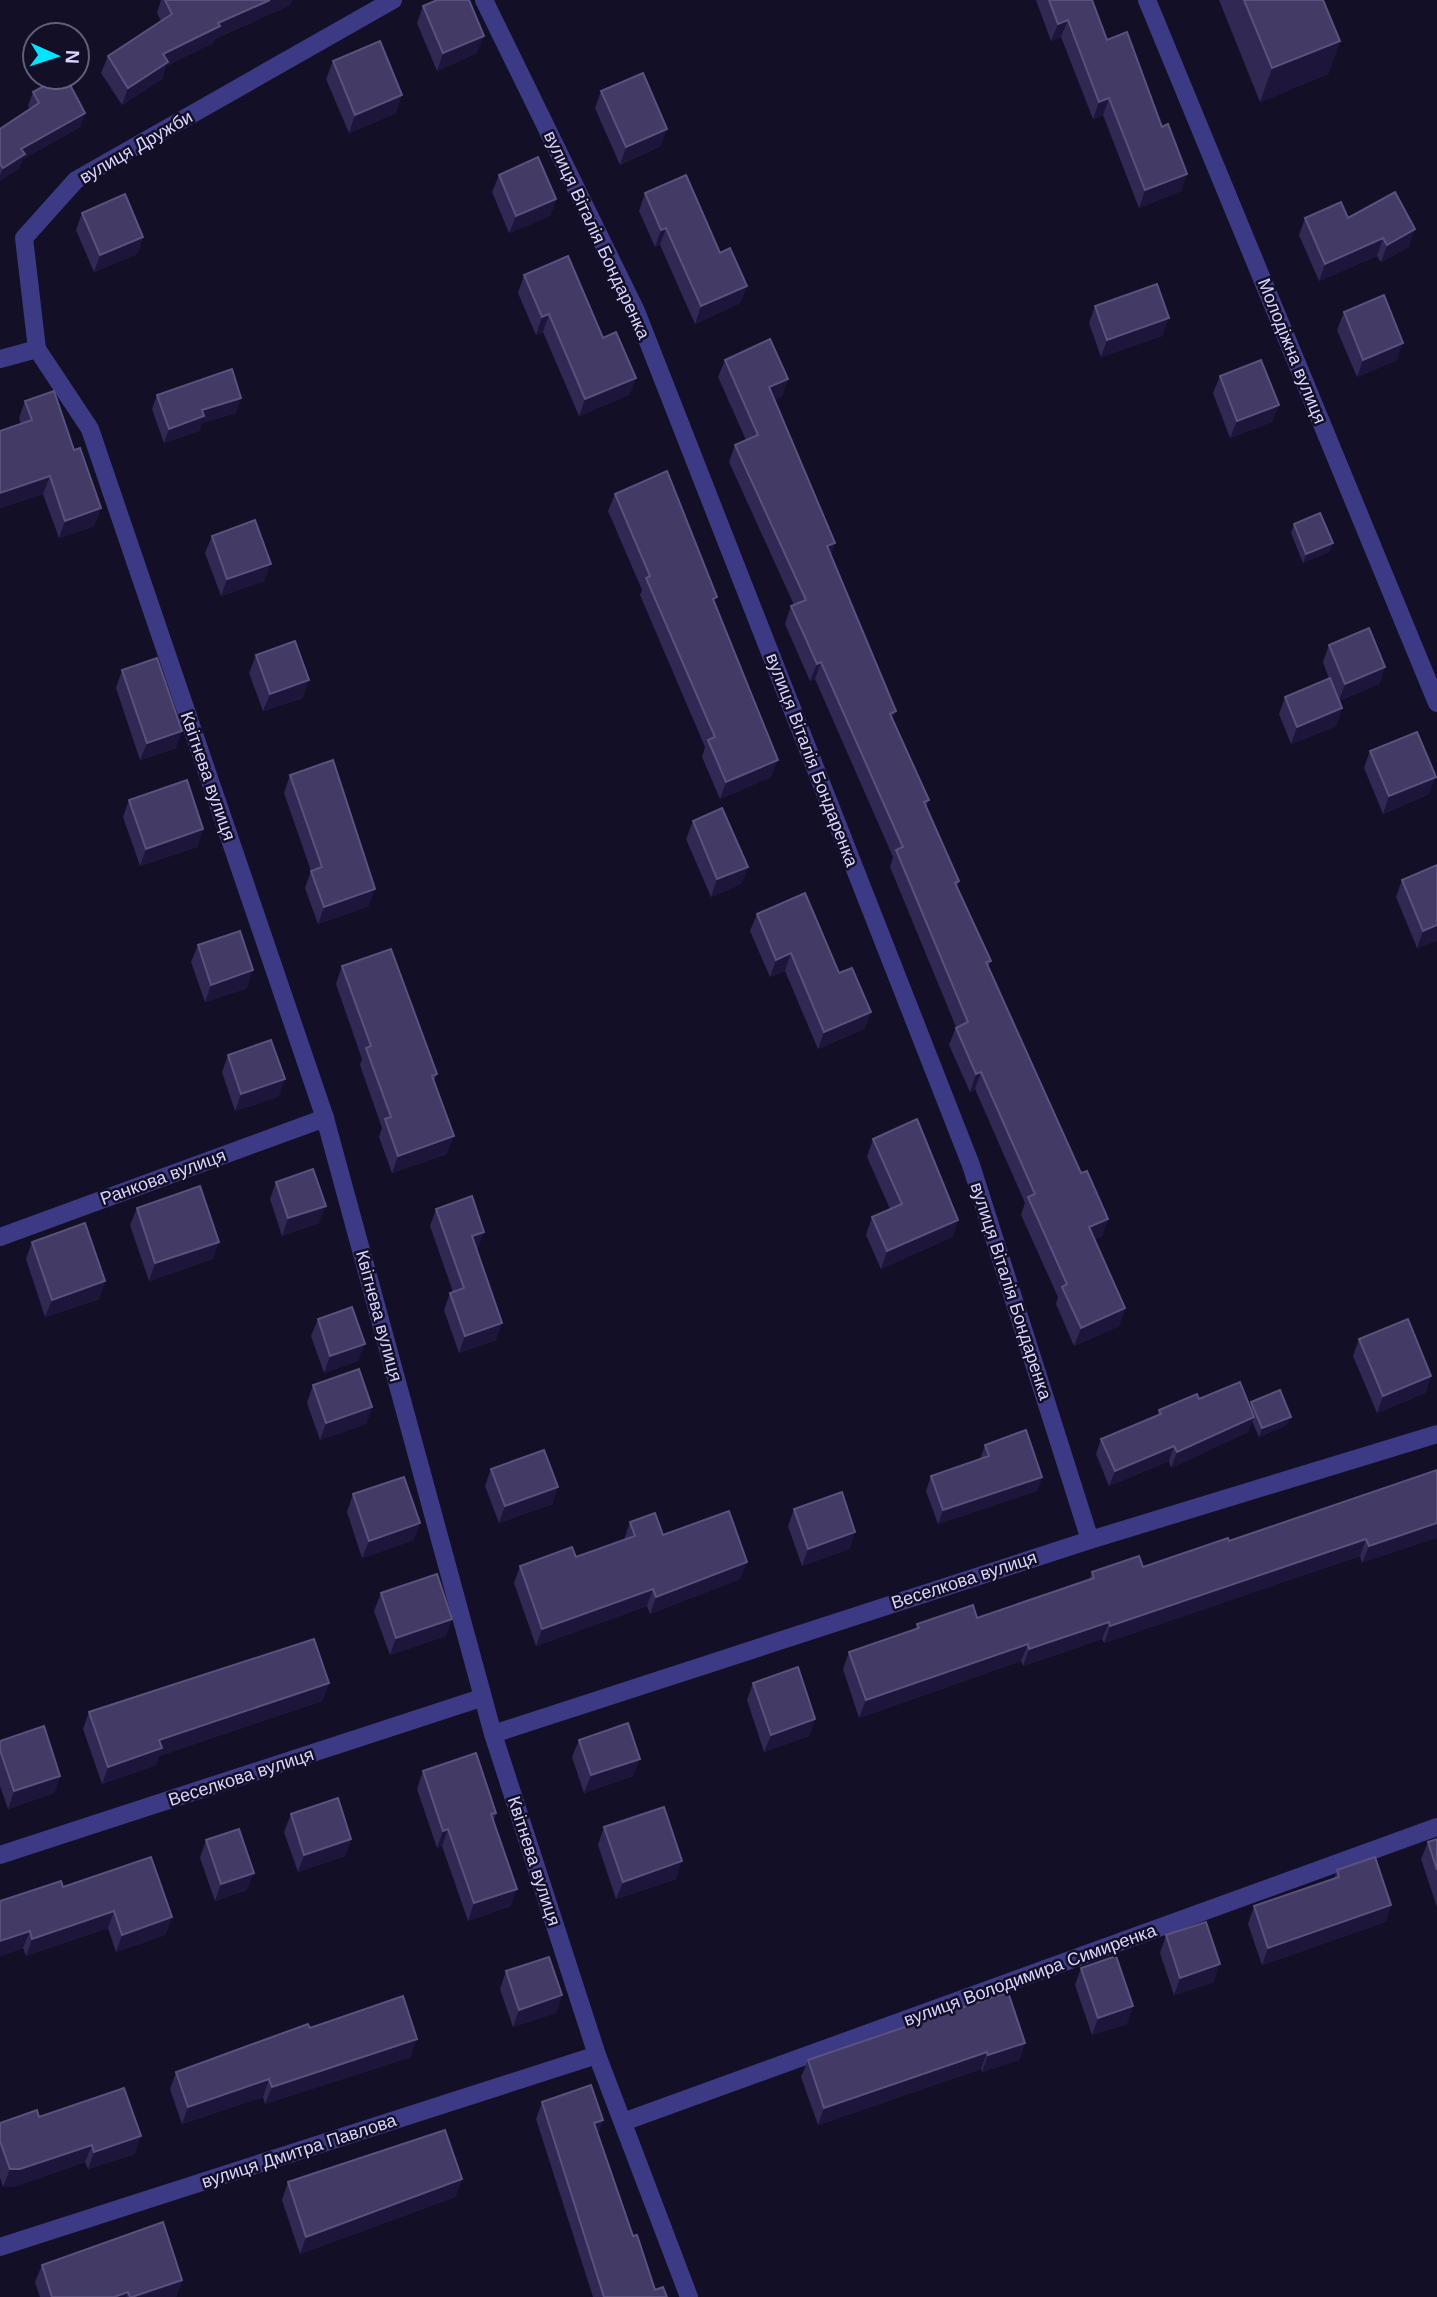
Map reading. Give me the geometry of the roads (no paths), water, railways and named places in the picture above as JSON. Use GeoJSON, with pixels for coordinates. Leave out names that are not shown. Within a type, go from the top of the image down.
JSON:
{"type":"FeatureCollection","features":[{"type":"Feature","properties":{"kind":"street","name":"вулиця Дружби"},"geometry":{"type":"LineString","coordinates":[[37,349],[24,238],[76,180],[393,0]]}},
{"type":"Feature","properties":{"kind":"street","name":"вулиця Віталія Бондаренка"},"geometry":{"type":"LineString","coordinates":[[484,0],[636,311],[971,1165],[1090,1539]]}},
{"type":"Feature","properties":{"kind":"street","name":"Молодіжна вулиця"},"geometry":{"type":"LineString","coordinates":[[1147,0],[1437,703]]}},
{"type":"Feature","properties":{"kind":"street"},"geometry":{"type":"LineString","coordinates":[[0,359],[37,349]]}},
{"type":"Feature","properties":{"kind":"street","name":"Квітнева вулиця"},"geometry":{"type":"LineString","coordinates":[[37,349],[90,429],[326,1118],[481,1698],[597,2054],[689,2297]]}},
{"type":"Feature","properties":{"kind":"street","name":"Ранкова вулиця"},"geometry":{"type":"LineString","coordinates":[[0,1237],[326,1118]]}},
{"type":"Feature","properties":{"kind":"street","name":"Веселкова вулиця"},"geometry":{"type":"LineString","coordinates":[[493,1734],[1090,1539],[1437,1434]]}},
{"type":"Feature","properties":{"kind":"street","name":"Веселкова вулиця"},"geometry":{"type":"LineString","coordinates":[[0,1855],[481,1698]]}},
{"type":"Feature","properties":{"kind":"street","name":"вулиця Володимира Симиренка"},"geometry":{"type":"LineString","coordinates":[[623,2122],[1437,1827]]}},
{"type":"Feature","properties":{"kind":"street","name":"вулиця Дмитра Павлова"},"geometry":{"type":"LineString","coordinates":[[0,2247],[597,2054]]}}]}
